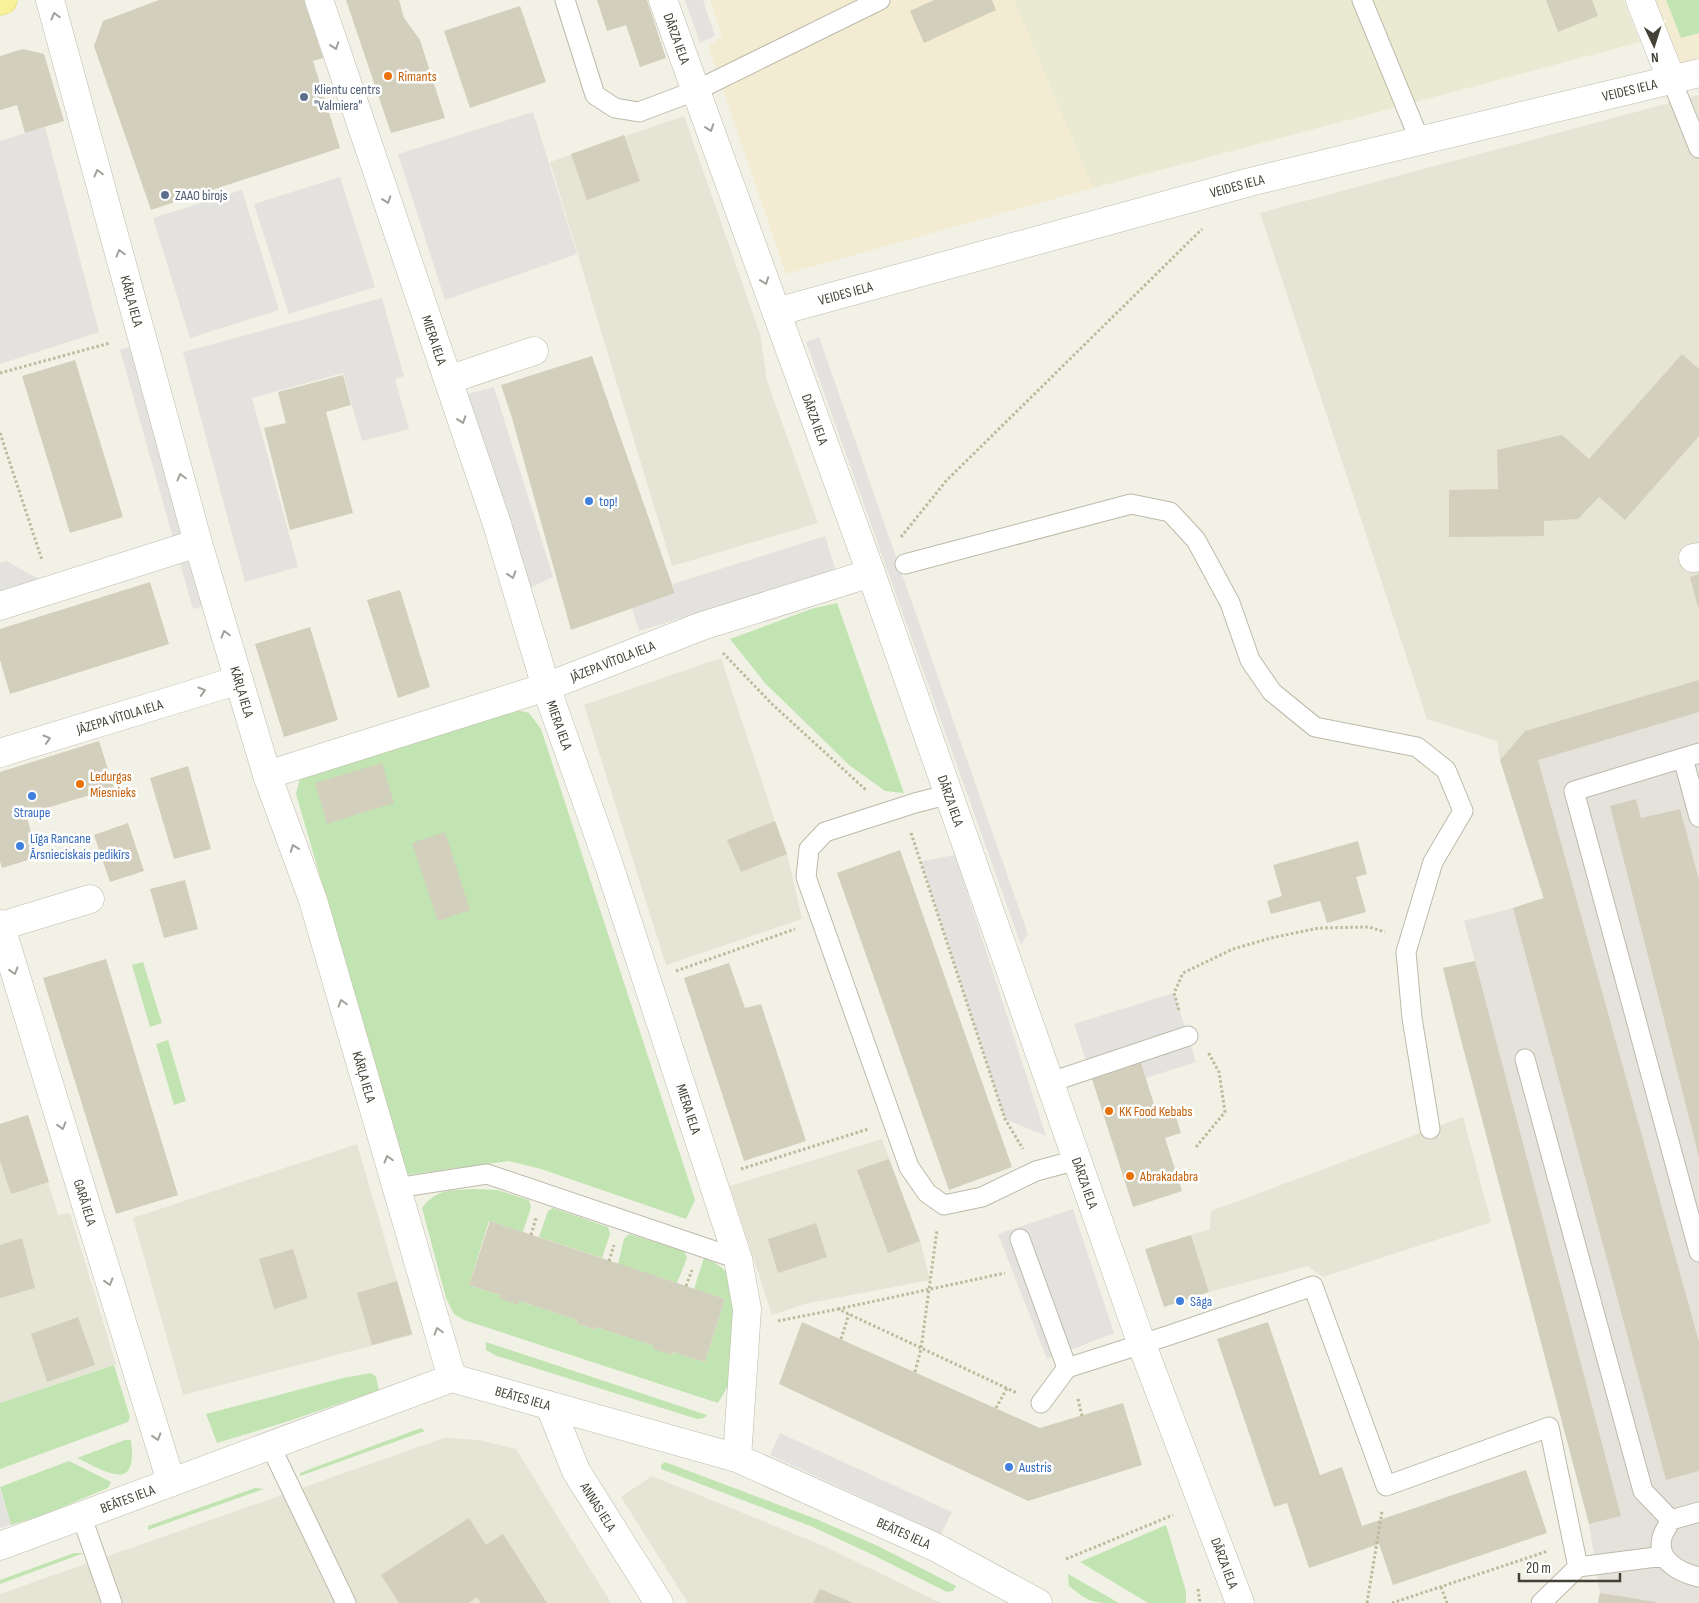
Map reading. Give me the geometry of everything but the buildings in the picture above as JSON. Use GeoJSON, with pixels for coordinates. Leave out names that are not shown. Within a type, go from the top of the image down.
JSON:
{"type":"FeatureCollection","features":[{"type":"Feature","properties":{"kind":"street","name":"KĀRĻA IELA"},"geometry":{"type":"LineString","coordinates":[[50,0],[198,543],[267,775],[313,900],[452,1378]]}},
{"type":"Feature","properties":{"kind":"street","name":"MIERA IELA"},"geometry":{"type":"LineString","coordinates":[[319,0],[497,524],[546,687],[608,862],[738,1259],[747,1310],[738,1458]]}},
{"type":"Feature","properties":{"kind":"street","name":"DĀRZA IELA"},"geometry":{"type":"LineString","coordinates":[[663,0],[950,794],[1142,1345],[1240,1603]]}},
{"type":"Feature","properties":{"kind":"street"},"geometry":{"type":"LineString","coordinates":[[1640,0],[1672,81]]}},
{"type":"Feature","properties":{"kind":"street","name":"VEIDES IELA"},"geometry":{"type":"LineString","coordinates":[[776,312],[1241,185],[1699,73]]}},
{"type":"Feature","properties":{"kind":"street"},"geometry":{"type":"LineString","coordinates":[[448,380],[534,351]]}},
{"type":"Feature","properties":{"kind":"street"},"geometry":{"type":"LineString","coordinates":[[0,606],[198,543]]}},
{"type":"Feature","properties":{"kind":"street","name":"JĀZEPA VĪTOLA IELA"},"geometry":{"type":"LineString","coordinates":[[267,775],[546,687],[702,626],[871,573]]}},
{"type":"Feature","properties":{"kind":"street","name":"JĀZEPA VĪTOLA IELA"},"geometry":{"type":"LineString","coordinates":[[0,753],[239,680]]}},
{"type":"Feature","properties":{"kind":"street"},"geometry":{"type":"LineString","coordinates":[[0,925],[90,899]]}},
{"type":"Feature","properties":{"kind":"street","name":"GARĀ IELA"},"geometry":{"type":"LineString","coordinates":[[0,925],[171,1482]]}},
{"type":"Feature","properties":{"kind":"street","name":"BEĀTES IELA"},"geometry":{"type":"LineString","coordinates":[[0,1546],[452,1378],[738,1458],[935,1547],[1038,1603]]}},
{"type":"Feature","properties":{"kind":"street","name":"ANNAS IELA"},"geometry":{"type":"LineString","coordinates":[[550,1406],[576,1472],[660,1603]]}},
{"type":"Feature","properties":{"kind":"lane"},"geometry":{"type":"LineString","coordinates":[[564,0],[595,95],[615,108],[639,112],[697,90],[880,0]]}},
{"type":"Feature","properties":{"kind":"lane"},"geometry":{"type":"LineString","coordinates":[[1362,0],[1420,141]]}},
{"type":"Feature","properties":{"kind":"lane"},"geometry":{"type":"LineString","coordinates":[[1672,81],[1699,148]]}},
{"type":"Feature","properties":{"kind":"lane"},"geometry":{"type":"LineString","coordinates":[[905,564],[1130,504],[1170,512],[1196,540],[1230,602],[1250,660],[1272,692],[1315,727],[1417,747],[1446,770],[1462,811],[1433,862],[1406,952],[1412,1018],[1430,1129]]}},
{"type":"Feature","properties":{"kind":"lane"},"geometry":{"type":"LineString","coordinates":[[1699,817],[1691,755],[1574,791],[1699,1252]]}},
{"type":"Feature","properties":{"kind":"lane"},"geometry":{"type":"LineString","coordinates":[[950,794],[915,803],[825,832],[809,849],[806,877],[909,1167],[927,1193],[944,1204],[982,1197],[1036,1171],[1077,1160]]}},
{"type":"Feature","properties":{"kind":"lane"},"geometry":{"type":"LineString","coordinates":[[1051,1082],[1188,1036]]}},
{"type":"Feature","properties":{"kind":"lane"},"geometry":{"type":"LineString","coordinates":[[1525,1059],[1642,1491],[1671,1520]]}},
{"type":"Feature","properties":{"kind":"lane"},"geometry":{"type":"LineString","coordinates":[[396,1188],[488,1174],[738,1259]]}},
{"type":"Feature","properties":{"kind":"lane"},"geometry":{"type":"LineString","coordinates":[[1020,1239],[1067,1368]]}},
{"type":"Feature","properties":{"kind":"lane"},"geometry":{"type":"LineString","coordinates":[[1040,1403],[1067,1368],[1142,1345],[1313,1286],[1386,1486],[1548,1427],[1578,1567]]}},
{"type":"Feature","properties":{"kind":"lane"},"geometry":{"type":"LineString","coordinates":[[270,1445],[346,1603]]}},
{"type":"Feature","properties":{"kind":"lane"},"geometry":{"type":"LineString","coordinates":[[1699,1512],[1671,1520],[1661,1539],[1664,1556],[1676,1568],[1687,1574],[1699,1577]]}},
{"type":"Feature","properties":{"kind":"lane"},"geometry":{"type":"LineString","coordinates":[[81,1515],[112,1603]]}},
{"type":"Feature","properties":{"kind":"lane"},"geometry":{"type":"LineString","coordinates":[[1541,1603],[1578,1567],[1664,1556]]}},
{"type":"Feature","properties":{"kind":"path"},"geometry":{"type":"LineString","coordinates":[[897,541],[946,481],[1206,225]]}},
{"type":"Feature","properties":{"kind":"path"},"geometry":{"type":"LineString","coordinates":[[0,374],[111,343]]}},
{"type":"Feature","properties":{"kind":"path"},"geometry":{"type":"LineString","coordinates":[[0,432],[52,590]]}},
{"type":"Feature","properties":{"kind":"path"},"geometry":{"type":"LineString","coordinates":[[702,626],[717,647],[772,704],[891,812]]}},
{"type":"Feature","properties":{"kind":"path"},"geometry":{"type":"LineString","coordinates":[[915,803],[911,836],[921,861],[1004,1119],[1036,1171]]}},
{"type":"Feature","properties":{"kind":"path"},"geometry":{"type":"LineString","coordinates":[[647,981],[821,919]]}},
{"type":"Feature","properties":{"kind":"path"},"geometry":{"type":"LineString","coordinates":[[1196,1147],[1225,1112],[1219,1072],[1204,1045],[1188,1036],[1174,993],[1183,973],[1232,949],[1271,938],[1319,928],[1369,927],[1390,933],[1406,952]]}},
{"type":"Feature","properties":{"kind":"path"},"geometry":{"type":"LineString","coordinates":[[712,1178],[893,1121]]}},
{"type":"Feature","properties":{"kind":"path"},"geometry":{"type":"LineString","coordinates":[[915,1372],[921,1349],[941,1202]]}},
{"type":"Feature","properties":{"kind":"path"},"geometry":{"type":"LineString","coordinates":[[746,1328],[1013,1271],[1029,1265]]}},
{"type":"Feature","properties":{"kind":"path"},"geometry":{"type":"LineString","coordinates":[[838,1309],[1040,1403],[1076,1394],[1082,1416]]}},
{"type":"Feature","properties":{"kind":"path"},"geometry":{"type":"LineString","coordinates":[[841,1339],[849,1314]]}},
{"type":"Feature","properties":{"kind":"path"},"geometry":{"type":"LineString","coordinates":[[996,1408],[1007,1388]]}},
{"type":"Feature","properties":{"kind":"path"},"geometry":{"type":"LineString","coordinates":[[1367,1603],[1386,1486]]}},
{"type":"Feature","properties":{"kind":"path"},"geometry":{"type":"LineString","coordinates":[[1066,1559],[1173,1515],[1176,1523]]}},
{"type":"Feature","properties":{"kind":"path"},"geometry":{"type":"LineString","coordinates":[[1392,1603],[1573,1542]]}},
{"type":"Feature","properties":{"kind":"path"},"geometry":{"type":"LineString","coordinates":[[1196,1582],[1200,1603]]}},
{"type":"Feature","properties":{"kind":"path"},"geometry":{"type":"LineString","coordinates":[[1441,1586],[1447,1603]]}},
{"type":"Feature","properties":{"kind":"shaded area"},"geometry":{"type":"Polygon","coordinates":[[[685,0],[703,0],[715,36],[700,43],[685,0]]]}},
{"type":"Feature","properties":{"kind":"shaded area"},"geometry":{"type":"Polygon","coordinates":[[[710,0],[1014,0],[1093,188],[786,274],[708,46],[722,36],[710,0]]]}},
{"type":"Feature","properties":{"kind":"shaded area"},"geometry":{"type":"Polygon","coordinates":[[[1014,0],[1623,0],[1640,42],[1093,188],[1014,0]]]}},
{"type":"Feature","properties":{"kind":"shaded area"},"geometry":{"type":"Polygon","coordinates":[[[1640,0],[1699,0],[1699,73],[1672,81],[1640,0]]]}},
{"type":"Feature","properties":{"kind":"shaded area"},"geometry":{"type":"Polygon","coordinates":[[[1699,95],[1699,680],[1525,731],[1500,760],[1497,741],[1427,719],[1260,213],[1699,95]]]}},
{"type":"Feature","properties":{"kind":"shaded area"},"geometry":{"type":"Polygon","coordinates":[[[533,112],[577,254],[445,300],[398,154],[533,112]]]}},
{"type":"Feature","properties":{"kind":"shaded area"},"geometry":{"type":"Polygon","coordinates":[[[684,116],[760,334],[767,381],[818,523],[672,566],[550,162],[684,116]]]}},
{"type":"Feature","properties":{"kind":"shaded area"},"geometry":{"type":"Polygon","coordinates":[[[45,127],[99,332],[0,364],[0,141],[45,127]]]}},
{"type":"Feature","properties":{"kind":"shaded area"},"geometry":{"type":"Polygon","coordinates":[[[340,177],[375,287],[289,314],[254,204],[340,177]]]}},
{"type":"Feature","properties":{"kind":"shaded area"},"geometry":{"type":"Polygon","coordinates":[[[242,190],[279,310],[190,338],[153,218],[242,190]]]}},
{"type":"Feature","properties":{"kind":"shaded area"},"geometry":{"type":"Polygon","coordinates":[[[382,298],[404,376],[395,379],[409,429],[362,441],[343,373],[252,398],[298,567],[245,582],[183,352],[382,298]]]}},
{"type":"Feature","properties":{"kind":"shaded area"},"geometry":{"type":"Polygon","coordinates":[[[819,337],[1028,934],[1021,945],[806,342],[819,337]]]}},
{"type":"Feature","properties":{"kind":"shaded area"},"geometry":{"type":"Polygon","coordinates":[[[131,346],[204,606],[193,609],[120,350],[131,346]]]}},
{"type":"Feature","properties":{"kind":"shaded area"},"geometry":{"type":"Polygon","coordinates":[[[494,387],[553,577],[526,590],[468,394],[494,387]]]}},
{"type":"Feature","properties":{"kind":"shaded area"},"geometry":{"type":"Polygon","coordinates":[[[825,536],[836,571],[639,631],[632,608],[675,593],[673,584],[825,536]]]}},
{"type":"Feature","properties":{"kind":"shaded area"},"geometry":{"type":"Polygon","coordinates":[[[6,561],[39,579],[0,593],[0,563],[6,561]]]}},
{"type":"Feature","properties":{"kind":"shaded area"},"geometry":{"type":"Polygon","coordinates":[[[721,658],[787,854],[802,919],[666,965],[584,705],[721,658]]]}},
{"type":"Feature","properties":{"kind":"shaded area"},"geometry":{"type":"Polygon","coordinates":[[[1699,680],[1699,1603],[1598,1603],[1600,1593],[1589,1524],[1443,968],[1475,961],[1464,921],[1543,898],[1500,760],[1525,731],[1699,680]]]}},
{"type":"Feature","properties":{"kind":"shaded area"},"geometry":{"type":"Polygon","coordinates":[[[955,855],[1046,1136],[1005,1119],[921,861],[955,855]]]}},
{"type":"Feature","properties":{"kind":"shaded area"},"geometry":{"type":"Polygon","coordinates":[[[1174,993],[1196,1062],[1146,1078],[1141,1063],[1092,1079],[1074,1024],[1174,993]]]}},
{"type":"Feature","properties":{"kind":"shaded area"},"geometry":{"type":"Polygon","coordinates":[[[28,1115],[58,1215],[70,1213],[116,1364],[0,1403],[0,1124],[28,1115]]]}},
{"type":"Feature","properties":{"kind":"shaded area"},"geometry":{"type":"Polygon","coordinates":[[[1463,1117],[1491,1222],[1323,1277],[1308,1266],[1209,1292],[1191,1235],[1210,1229],[1211,1211],[1463,1117]]]}},
{"type":"Feature","properties":{"kind":"shaded area"},"geometry":{"type":"Polygon","coordinates":[[[882,1139],[920,1241],[930,1280],[804,1304],[772,1315],[730,1186],[882,1139]]]}},
{"type":"Feature","properties":{"kind":"shaded area"},"geometry":{"type":"Polygon","coordinates":[[[357,1144],[413,1335],[183,1395],[133,1218],[357,1144]]]}},
{"type":"Feature","properties":{"kind":"shaded area"},"geometry":{"type":"Polygon","coordinates":[[[1073,1209],[1114,1333],[1047,1359],[998,1234],[1073,1209]]]}},
{"type":"Feature","properties":{"kind":"shaded area"},"geometry":{"type":"Polygon","coordinates":[[[780,1433],[952,1512],[941,1534],[770,1455],[780,1433]]]}},
{"type":"Feature","properties":{"kind":"shaded area"},"geometry":{"type":"Polygon","coordinates":[[[444,1438],[479,1440],[516,1449],[611,1603],[0,1603],[0,1594],[444,1438]]]}},
{"type":"Feature","properties":{"kind":"shaded area"},"geometry":{"type":"Polygon","coordinates":[[[652,1476],[824,1546],[941,1603],[688,1603],[621,1497],[652,1476]]]}},
{"type":"Feature","properties":{"kind":"shaded area"},"geometry":{"type":"Polygon","coordinates":[[[0,1490],[11,1525],[0,1528],[0,1490]]]}},
{"type":"Feature","properties":{"kind":"green space"},"geometry":{"type":"Polygon","coordinates":[[[1666,0],[1699,0],[1699,33],[1681,38],[1666,0]]]}},
{"type":"Feature","properties":{"kind":"green space"},"geometry":{"type":"Polygon","coordinates":[[[837,603],[904,793],[885,791],[849,765],[765,683],[730,639],[811,609],[837,603]]]}},
{"type":"Feature","properties":{"kind":"green space"},"geometry":{"type":"Polygon","coordinates":[[[514,709],[529,713],[541,729],[695,1200],[686,1219],[541,1169],[509,1161],[407,1175],[296,794],[300,778],[514,709]]]}},
{"type":"Feature","properties":{"kind":"green space"},"geometry":{"type":"Polygon","coordinates":[[[143,962],[162,1023],[150,1027],[132,965],[143,962]]]}},
{"type":"Feature","properties":{"kind":"green space"},"geometry":{"type":"Polygon","coordinates":[[[168,1040],[186,1101],[174,1105],[156,1044],[168,1040]]]}},
{"type":"Feature","properties":{"kind":"green space"},"geometry":{"type":"Polygon","coordinates":[[[474,1189],[497,1190],[529,1200],[531,1207],[523,1232],[489,1221],[469,1285],[500,1295],[518,1304],[519,1301],[577,1320],[576,1323],[595,1330],[596,1327],[654,1346],[672,1355],[673,1352],[705,1362],[725,1299],[694,1289],[704,1258],[724,1269],[736,1293],[739,1352],[734,1374],[718,1403],[464,1320],[454,1314],[446,1298],[422,1208],[439,1194],[474,1189]]]}},
{"type":"Feature","properties":{"kind":"green space"},"geometry":{"type":"Polygon","coordinates":[[[553,1208],[608,1227],[610,1234],[602,1258],[539,1237],[548,1211],[553,1208]]]}},
{"type":"Feature","properties":{"kind":"green space"},"geometry":{"type":"Polygon","coordinates":[[[629,1234],[684,1251],[687,1258],[677,1283],[618,1264],[624,1239],[629,1234]]]}},
{"type":"Feature","properties":{"kind":"green space"},"geometry":{"type":"Polygon","coordinates":[[[486,1342],[707,1415],[704,1418],[697,1419],[497,1356],[486,1350],[486,1342]]]}},
{"type":"Feature","properties":{"kind":"green space"},"geometry":{"type":"Polygon","coordinates":[[[114,1365],[130,1417],[128,1422],[0,1469],[0,1403],[114,1365]]]}},
{"type":"Feature","properties":{"kind":"green space"},"geometry":{"type":"Polygon","coordinates":[[[371,1373],[376,1377],[379,1390],[217,1443],[206,1414],[343,1378],[371,1373]]]}},
{"type":"Feature","properties":{"kind":"green space"},"geometry":{"type":"Polygon","coordinates":[[[421,1428],[425,1431],[300,1476],[300,1473],[310,1469],[421,1428]]]}},
{"type":"Feature","properties":{"kind":"green space"},"geometry":{"type":"Polygon","coordinates":[[[125,1440],[131,1440],[132,1457],[130,1468],[125,1473],[109,1473],[77,1458],[125,1440]]]}},
{"type":"Feature","properties":{"kind":"green space"},"geometry":{"type":"Polygon","coordinates":[[[69,1461],[111,1482],[108,1488],[41,1516],[11,1525],[0,1487],[69,1461]]]}},
{"type":"Feature","properties":{"kind":"green space"},"geometry":{"type":"Polygon","coordinates":[[[665,1462],[816,1519],[878,1546],[956,1586],[953,1591],[947,1592],[813,1527],[661,1469],[661,1465],[665,1462]]]}},
{"type":"Feature","properties":{"kind":"green space"},"geometry":{"type":"Polygon","coordinates":[[[255,1488],[264,1489],[148,1530],[148,1526],[255,1488]]]}},
{"type":"Feature","properties":{"kind":"green space"},"geometry":{"type":"Polygon","coordinates":[[[1166,1525],[1186,1591],[1186,1603],[1148,1603],[1080,1562],[1166,1525]]]}},
{"type":"Feature","properties":{"kind":"green space"},"geometry":{"type":"Polygon","coordinates":[[[74,1553],[84,1553],[0,1584],[0,1580],[74,1553]]]}},
{"type":"Feature","properties":{"kind":"green space"},"geometry":{"type":"Polygon","coordinates":[[[1068,1574],[1119,1603],[1103,1603],[1087,1599],[1069,1586],[1068,1574]]]}},
{"type":"Feature","properties":{"kind":"place","name":"Rimants"},"geometry":{"type":"Point","coordinates":[388,76]}},
{"type":"Feature","properties":{"kind":"place","name":"Klientu centrs \"Valmiera\""},"geometry":{"type":"Point","coordinates":[304,97]}},
{"type":"Feature","properties":{"kind":"place","name":"ZAAO birojs"},"geometry":{"type":"Point","coordinates":[165,195]}},
{"type":"Feature","properties":{"kind":"place","name":"top!"},"geometry":{"type":"Point","coordinates":[589,501]}},
{"type":"Feature","properties":{"kind":"place","name":"Ledurgas Miesnieks"},"geometry":{"type":"Point","coordinates":[80,784]}},
{"type":"Feature","properties":{"kind":"place","name":"Straupe"},"geometry":{"type":"Point","coordinates":[32,796]}},
{"type":"Feature","properties":{"kind":"place","name":"Līga Rancane Ārsnieciskais pedikīrs"},"geometry":{"type":"Point","coordinates":[20,846]}},
{"type":"Feature","properties":{"kind":"place","name":"KK Food Kebabs"},"geometry":{"type":"Point","coordinates":[1109,1111]}},
{"type":"Feature","properties":{"kind":"place","name":"Abrakadabra"},"geometry":{"type":"Point","coordinates":[1130,1176]}},
{"type":"Feature","properties":{"kind":"place","name":"Sāga"},"geometry":{"type":"Point","coordinates":[1180,1301]}},
{"type":"Feature","properties":{"kind":"place","name":"Austris"},"geometry":{"type":"Point","coordinates":[1009,1467]}}]}
